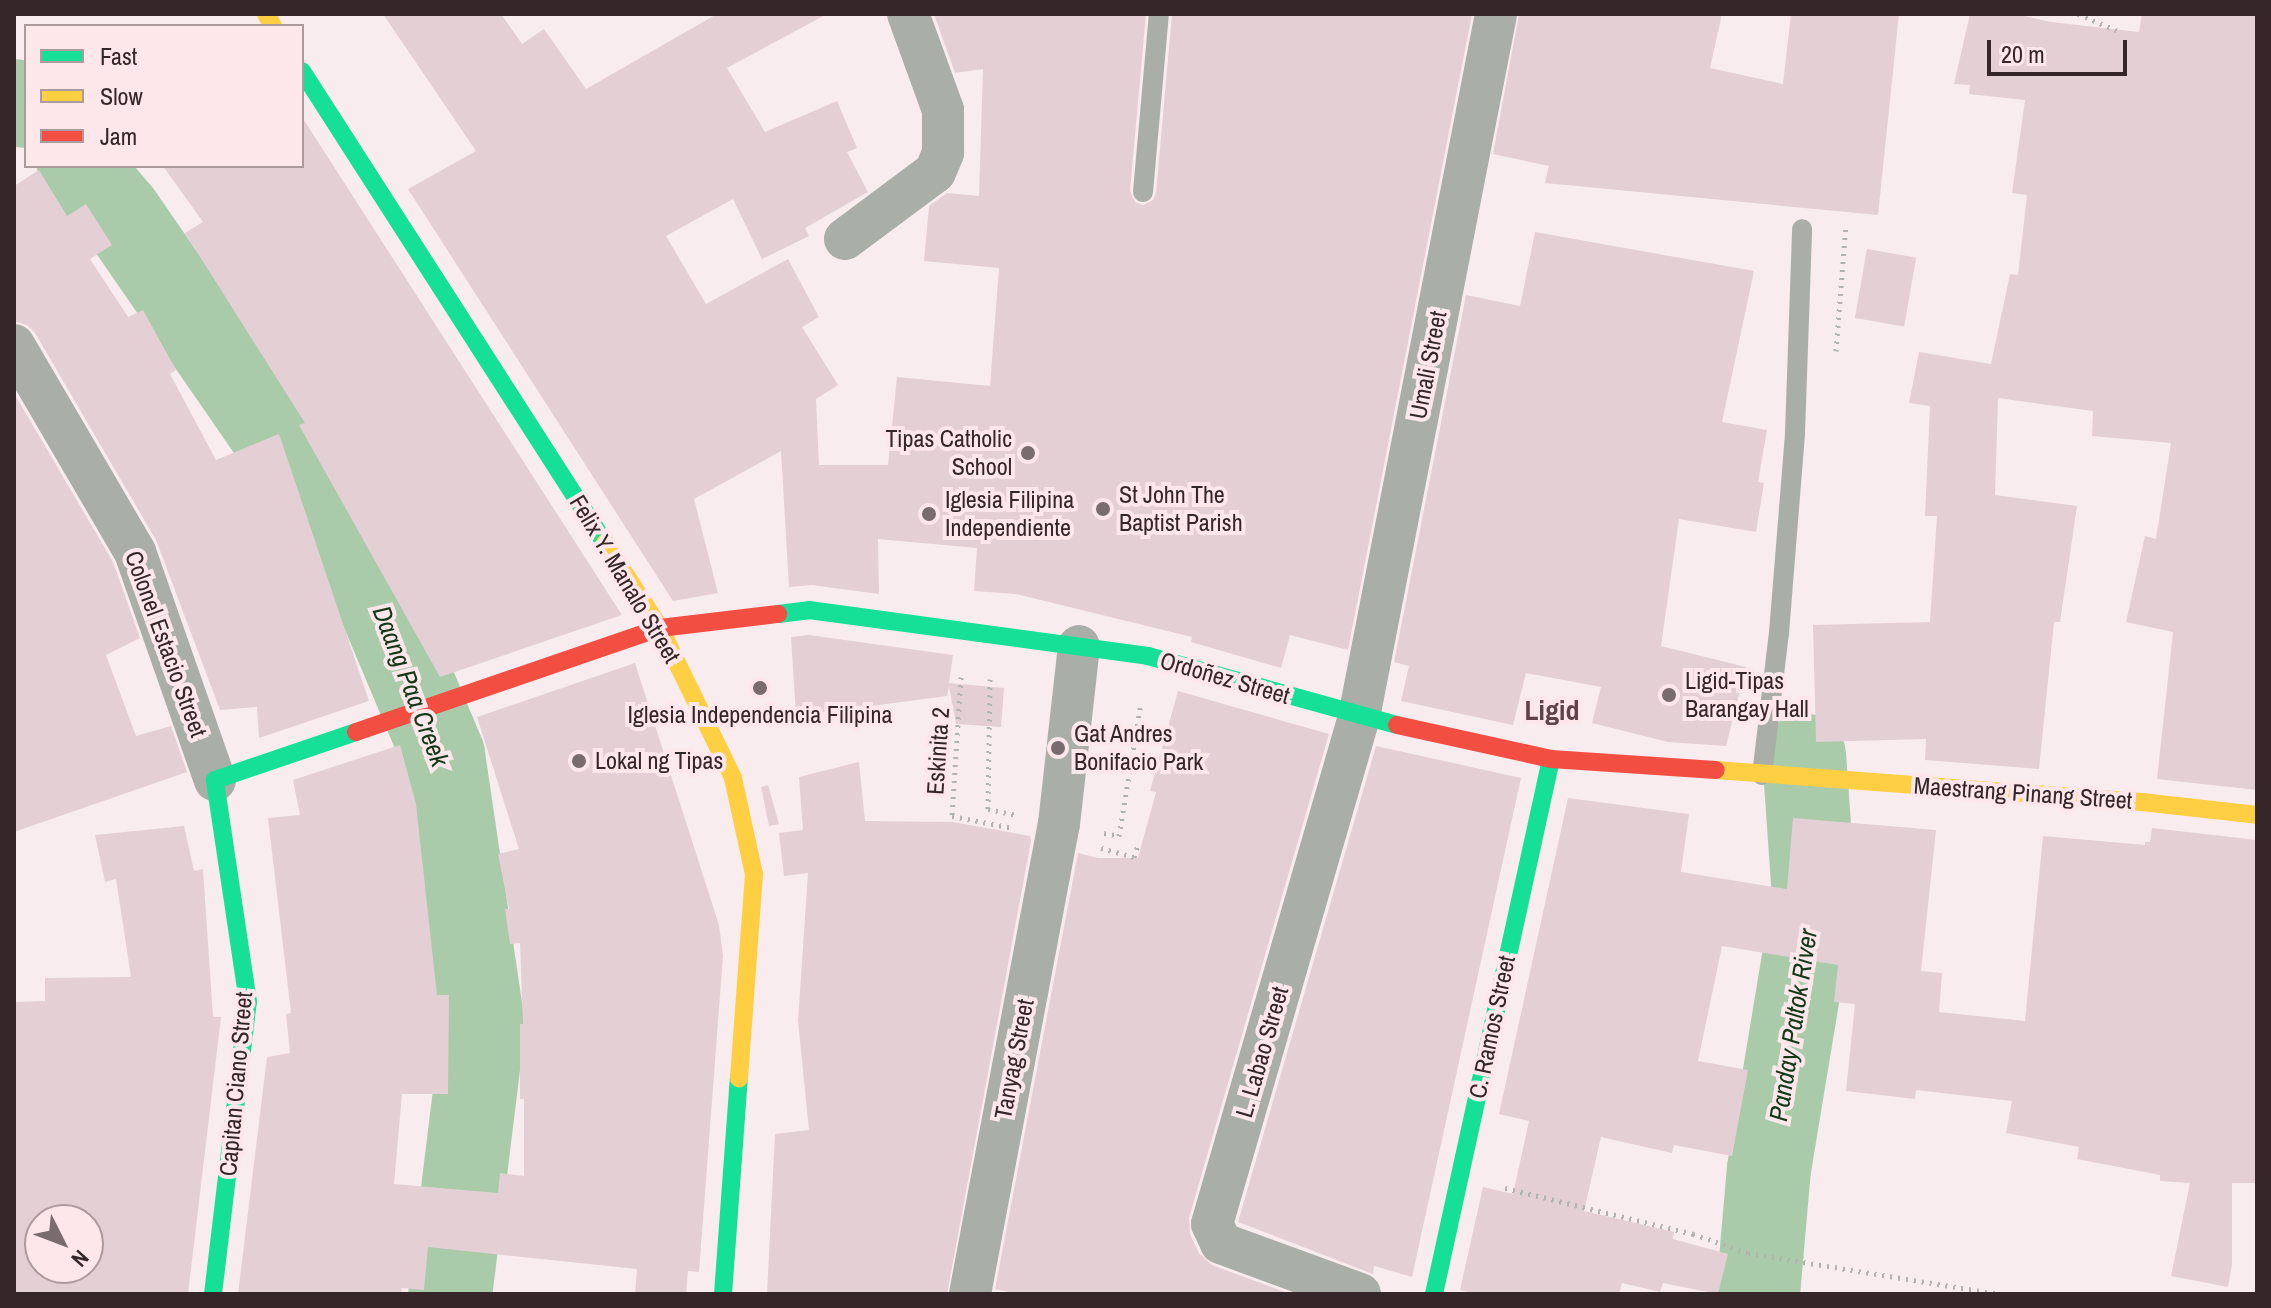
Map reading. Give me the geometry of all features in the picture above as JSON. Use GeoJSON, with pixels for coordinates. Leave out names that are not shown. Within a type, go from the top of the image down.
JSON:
{"type":"FeatureCollection","features":[{"type":"Feature","properties":{"kind":"main road","name":"Felix Y. Manalo Street"},"geometry":{"type":"LineString","coordinates":[[304,74],[660,628],[733,778],[754,874],[723,1294]]}},
{"type":"Feature","properties":{"kind":"main road","name":"Ordoñez Street"},"geometry":{"type":"LineString","coordinates":[[215,780],[432,709],[660,628],[809,610],[1148,656],[1359,717],[1551,759],[1788,777]]}},
{"type":"Feature","properties":{"kind":"main road","name":"C. Ramos Street"},"geometry":{"type":"LineString","coordinates":[[1434,1294],[1551,759]]}},
{"type":"Feature","properties":{"kind":"main road","name":"Maestrang Pinang Street"},"geometry":{"type":"LineString","coordinates":[[1788,777],[1880,781],[2142,802],[2257,815]]}},
{"type":"Feature","properties":{"kind":"main road","name":"Capitan Ciano Street"},"geometry":{"type":"LineString","coordinates":[[213,1294],[248,1002],[215,780]]}},
{"type":"Feature","properties":{"kind":"street"},"geometry":{"type":"LineString","coordinates":[[845,239],[935,172],[943,153],[943,110],[908,14]]}},
{"type":"Feature","properties":{"kind":"street","name":"Umali Street"},"geometry":{"type":"LineString","coordinates":[[1359,717],[1496,14]]}},
{"type":"Feature","properties":{"kind":"street","name":"Colonel Estacio Street"},"geometry":{"type":"LineString","coordinates":[[14,345],[135,552],[215,780]]}},
{"type":"Feature","properties":{"kind":"street","name":"Tanyag Street"},"geometry":{"type":"LineString","coordinates":[[970,1294],[1057,830],[1079,646]]}},
{"type":"Feature","properties":{"kind":"street","name":"L. Labao Street"},"geometry":{"type":"LineString","coordinates":[[1359,717],[1212,1224],[1221,1243],[1360,1294]]}},
{"type":"Feature","properties":{"kind":"lane"},"geometry":{"type":"LineString","coordinates":[[1143,192],[1159,14]]}},
{"type":"Feature","properties":{"kind":"lane"},"geometry":{"type":"LineString","coordinates":[[1762,775],[1779,633],[1795,433],[1802,229]]}},
{"type":"Feature","properties":{"kind":"path"},"geometry":{"type":"LineString","coordinates":[[2078,14],[2118,31]]}},
{"type":"Feature","properties":{"kind":"path","name":"Eskinita 2"},"geometry":{"type":"LineString","coordinates":[[966,631],[952,816],[1057,830]]}},
{"type":"Feature","properties":{"kind":"path"},"geometry":{"type":"LineString","coordinates":[[991,634],[988,809],[1057,830],[1119,836],[1148,656]]}},
{"type":"Feature","properties":{"kind":"path"},"geometry":{"type":"LineString","coordinates":[[1460,1177],[1693,1234],[1748,1253],[1999,1294]]}},
{"type":"Feature","properties":{"kind":"building"},"geometry":{"type":"Polygon","coordinates":[[[383,14],[501,14],[522,44],[544,29],[586,89],[717,14],[827,14],[727,68],[765,132],[837,101],[857,148],[847,152],[868,192],[805,228],[809,236],[762,259],[733,199],[666,236],[706,304],[788,259],[819,317],[802,327],[838,385],[816,399],[819,465],[888,465],[897,377],[990,386],[999,268],[924,261],[929,206],[947,193],[979,196],[983,69],[955,73],[934,14],[1146,14],[1130,191],[1135,202],[1143,205],[1153,200],[1156,193],[1172,14],[1472,14],[1348,650],[1290,635],[1281,668],[1191,642],[1192,637],[1016,594],[974,591],[977,548],[878,539],[879,594],[812,585],[789,587],[781,451],[694,499],[718,593],[673,601],[408,189],[476,151],[383,14]]]}},
{"type":"Feature","properties":{"kind":"building"},"geometry":{"type":"Polygon","coordinates":[[[1519,14],[1722,14],[1710,68],[1783,84],[1791,14],[1899,14],[1878,215],[1545,183],[1549,166],[1493,154],[1519,14]]]}},
{"type":"Feature","properties":{"kind":"building"},"geometry":{"type":"Polygon","coordinates":[[[1970,14],[2015,14],[2051,22],[2139,32],[2142,14],[2257,14],[2257,790],[2157,779],[2173,632],[2126,622],[2145,536],[2156,539],[2171,443],[2092,436],[2093,411],[1998,398],[1995,495],[2077,506],[2060,622],[2054,622],[2039,769],[1925,760],[1926,739],[1816,742],[1813,625],[1930,622],[1937,516],[1925,516],[1930,406],[1909,403],[1919,352],[1991,364],[2010,274],[2018,275],[2027,195],[2012,193],[2025,100],[1969,94],[1970,85],[1954,84],[1970,14]]]}},
{"type":"Feature","properties":{"kind":"building"},"geometry":{"type":"Polygon","coordinates":[[[304,120],[622,615],[440,677],[299,425],[305,423],[185,233],[203,222],[164,168],[304,168],[304,120]]]}},
{"type":"Feature","properties":{"kind":"building"},"geometry":{"type":"Polygon","coordinates":[[[39,170],[67,216],[86,204],[112,245],[90,259],[128,317],[143,310],[176,370],[170,374],[216,460],[279,434],[369,701],[259,738],[257,707],[220,710],[156,540],[35,333],[27,325],[14,321],[14,186],[39,170]]]}},
{"type":"Feature","properties":{"kind":"building"},"geometry":{"type":"Polygon","coordinates":[[[1535,232],[1754,271],[1722,422],[1767,430],[1758,482],[1764,483],[1756,532],[1679,519],[1661,646],[1746,667],[1726,746],[1668,742],[1592,723],[1601,687],[1526,673],[1513,725],[1401,701],[1409,666],[1394,662],[1466,295],[1520,306],[1535,232]]]}},
{"type":"Feature","properties":{"kind":"building"},"geometry":{"type":"Polygon","coordinates":[[[1867,249],[1916,258],[1904,327],[1855,318],[1867,249]]]}},
{"type":"Feature","properties":{"kind":"building"},"geometry":{"type":"Polygon","coordinates":[[[14,393],[113,562],[140,638],[106,655],[136,736],[171,726],[187,772],[14,832],[14,393]]]}},
{"type":"Feature","properties":{"kind":"building"},"geometry":{"type":"Polygon","coordinates":[[[809,635],[953,655],[949,683],[1004,688],[1001,727],[956,724],[949,686],[947,696],[796,716],[791,637],[809,635]]]}},
{"type":"Feature","properties":{"kind":"building"},"geometry":{"type":"Polygon","coordinates":[[[635,663],[719,925],[723,956],[699,1272],[688,1271],[686,1294],[635,1294],[637,1269],[428,1247],[424,1290],[402,1288],[401,1294],[238,1294],[267,1057],[290,1053],[286,1014],[291,1013],[268,818],[300,815],[293,780],[400,745],[416,804],[437,995],[449,995],[448,1094],[402,1094],[394,1184],[498,1193],[500,1173],[524,1176],[524,1099],[520,1099],[520,1024],[523,1024],[520,943],[510,944],[505,909],[509,909],[498,854],[519,849],[477,717],[635,663]]]}},
{"type":"Feature","properties":{"kind":"building"},"geometry":{"type":"Polygon","coordinates":[[[1178,691],[1329,734],[1189,1218],[1190,1234],[1199,1253],[1212,1265],[1290,1294],[1018,1294],[995,1289],[1078,853],[1098,858],[1138,858],[1156,792],[1150,791],[1178,691]]]}},
{"type":"Feature","properties":{"kind":"building"},"geometry":{"type":"Polygon","coordinates":[[[1376,746],[1521,778],[1412,1277],[1374,1266],[1373,1274],[1238,1222],[1376,746]]]}},
{"type":"Feature","properties":{"kind":"building"},"geometry":{"type":"Polygon","coordinates":[[[859,762],[865,821],[953,822],[1030,836],[1031,841],[947,1294],[767,1294],[775,1134],[809,1130],[798,1021],[808,873],[784,876],[779,833],[803,830],[799,777],[859,762]]]}},
{"type":"Feature","properties":{"kind":"building"},"geometry":{"type":"Polygon","coordinates":[[[768,785],[779,824],[769,826],[761,787],[768,785]]]}},
{"type":"Feature","properties":{"kind":"building"},"geometry":{"type":"Polygon","coordinates":[[[1568,798],[1689,814],[1681,872],[1787,889],[1793,818],[1936,830],[1921,971],[1942,973],[1939,1012],[2025,1021],[2043,836],[2145,845],[2145,842],[2150,842],[2152,828],[2257,840],[2257,1183],[2232,1183],[2232,1265],[2228,1287],[2171,1276],[2190,1183],[2160,1181],[2160,1175],[2077,1159],[2079,1147],[2006,1133],[2012,1101],[1916,1090],[1915,1099],[1846,1091],[1855,1004],[1834,1002],[1838,965],[1722,946],[1698,1061],[1748,1070],[1732,1156],[1674,1145],[1672,1153],[1601,1137],[1584,1211],[1674,1232],[1673,1239],[1728,1254],[1718,1294],[1663,1283],[1660,1292],[1622,1283],[1619,1294],[1475,1294],[1460,1290],[1483,1187],[1513,1194],[1529,1121],[1499,1114],[1568,798]]]}},
{"type":"Feature","properties":{"kind":"building"},"geometry":{"type":"Polygon","coordinates":[[[184,826],[194,871],[203,869],[213,1017],[221,1017],[188,1294],[14,1294],[14,1002],[45,1001],[45,978],[131,977],[116,879],[105,882],[95,835],[184,826]]]}},
{"type":"Feature","properties":{"kind":"waterway","name":"Daang Paa Creek"},"geometry":{"type":"LineString","coordinates":[[14,101],[24,105]]}},
{"type":"Feature","properties":{"kind":"waterway","name":"Daang Paa Creek"},"geometry":{"type":"LineString","coordinates":[[81,168],[120,214],[365,569],[443,755],[483,1027],[450,1294]]}},
{"type":"Feature","properties":{"kind":"waterway","name":"Panday Paltok River"},"geometry":{"type":"LineString","coordinates":[[1758,1294],[1769,1169],[1814,897],[1804,755]]}},
{"type":"Feature","properties":{"kind":"traffic: fast"},"geometry":{"type":"LineString","coordinates":[[304,74],[605,543]]}},
{"type":"Feature","properties":{"kind":"traffic: fast"},"geometry":{"type":"LineString","coordinates":[[778,614],[809,610],[1148,656],[1397,725]]}},
{"type":"Feature","properties":{"kind":"traffic: fast"},"geometry":{"type":"LineString","coordinates":[[213,1294],[248,1002],[215,780],[356,732]]}},
{"type":"Feature","properties":{"kind":"traffic: fast"},"geometry":{"type":"LineString","coordinates":[[1434,1294],[1551,759]]}},
{"type":"Feature","properties":{"kind":"traffic: fast"},"geometry":{"type":"LineString","coordinates":[[723,1294],[739,1078]]}},
{"type":"Feature","properties":{"kind":"traffic: slow"},"geometry":{"type":"LineString","coordinates":[[266,14],[272,24]]}},
{"type":"Feature","properties":{"kind":"traffic: slow"},"geometry":{"type":"LineString","coordinates":[[605,543],[660,628],[733,778],[754,874],[739,1078]]}},
{"type":"Feature","properties":{"kind":"traffic: slow"},"geometry":{"type":"LineString","coordinates":[[1716,770],[2142,802],[2257,815]]}},
{"type":"Feature","properties":{"kind":"traffic: jam"},"geometry":{"type":"LineString","coordinates":[[356,732],[660,628],[778,614]]}},
{"type":"Feature","properties":{"kind":"traffic: jam"},"geometry":{"type":"LineString","coordinates":[[1397,725],[1551,759],[1716,770]]}},
{"type":"Feature","properties":{"kind":"place","name":"Tipas Catholic School"},"geometry":{"type":"Point","coordinates":[1028,453]}},
{"type":"Feature","properties":{"kind":"place","name":"St John The Baptist Parish"},"geometry":{"type":"Point","coordinates":[1103,509]}},
{"type":"Feature","properties":{"kind":"place","name":"Iglesia Filipina Independiente"},"geometry":{"type":"Point","coordinates":[929,514]}},
{"type":"Feature","properties":{"kind":"place","name":"Iglesia Independencia Filipina"},"geometry":{"type":"Point","coordinates":[760,688]}},
{"type":"Feature","properties":{"kind":"place","name":"Ligid-Tipas Barangay Hall"},"geometry":{"type":"Point","coordinates":[1669,695]}},
{"type":"Feature","properties":{"kind":"place","name":"Gat Andres Bonifacio Park"},"geometry":{"type":"Point","coordinates":[1058,748]}},
{"type":"Feature","properties":{"kind":"place","name":"Lokal ng Tipas"},"geometry":{"type":"Point","coordinates":[579,761]}},
{"type":"Feature","properties":{"kind":"district","name":"Ligid"},"geometry":{"type":"Point","coordinates":[1552,710]}}]}
